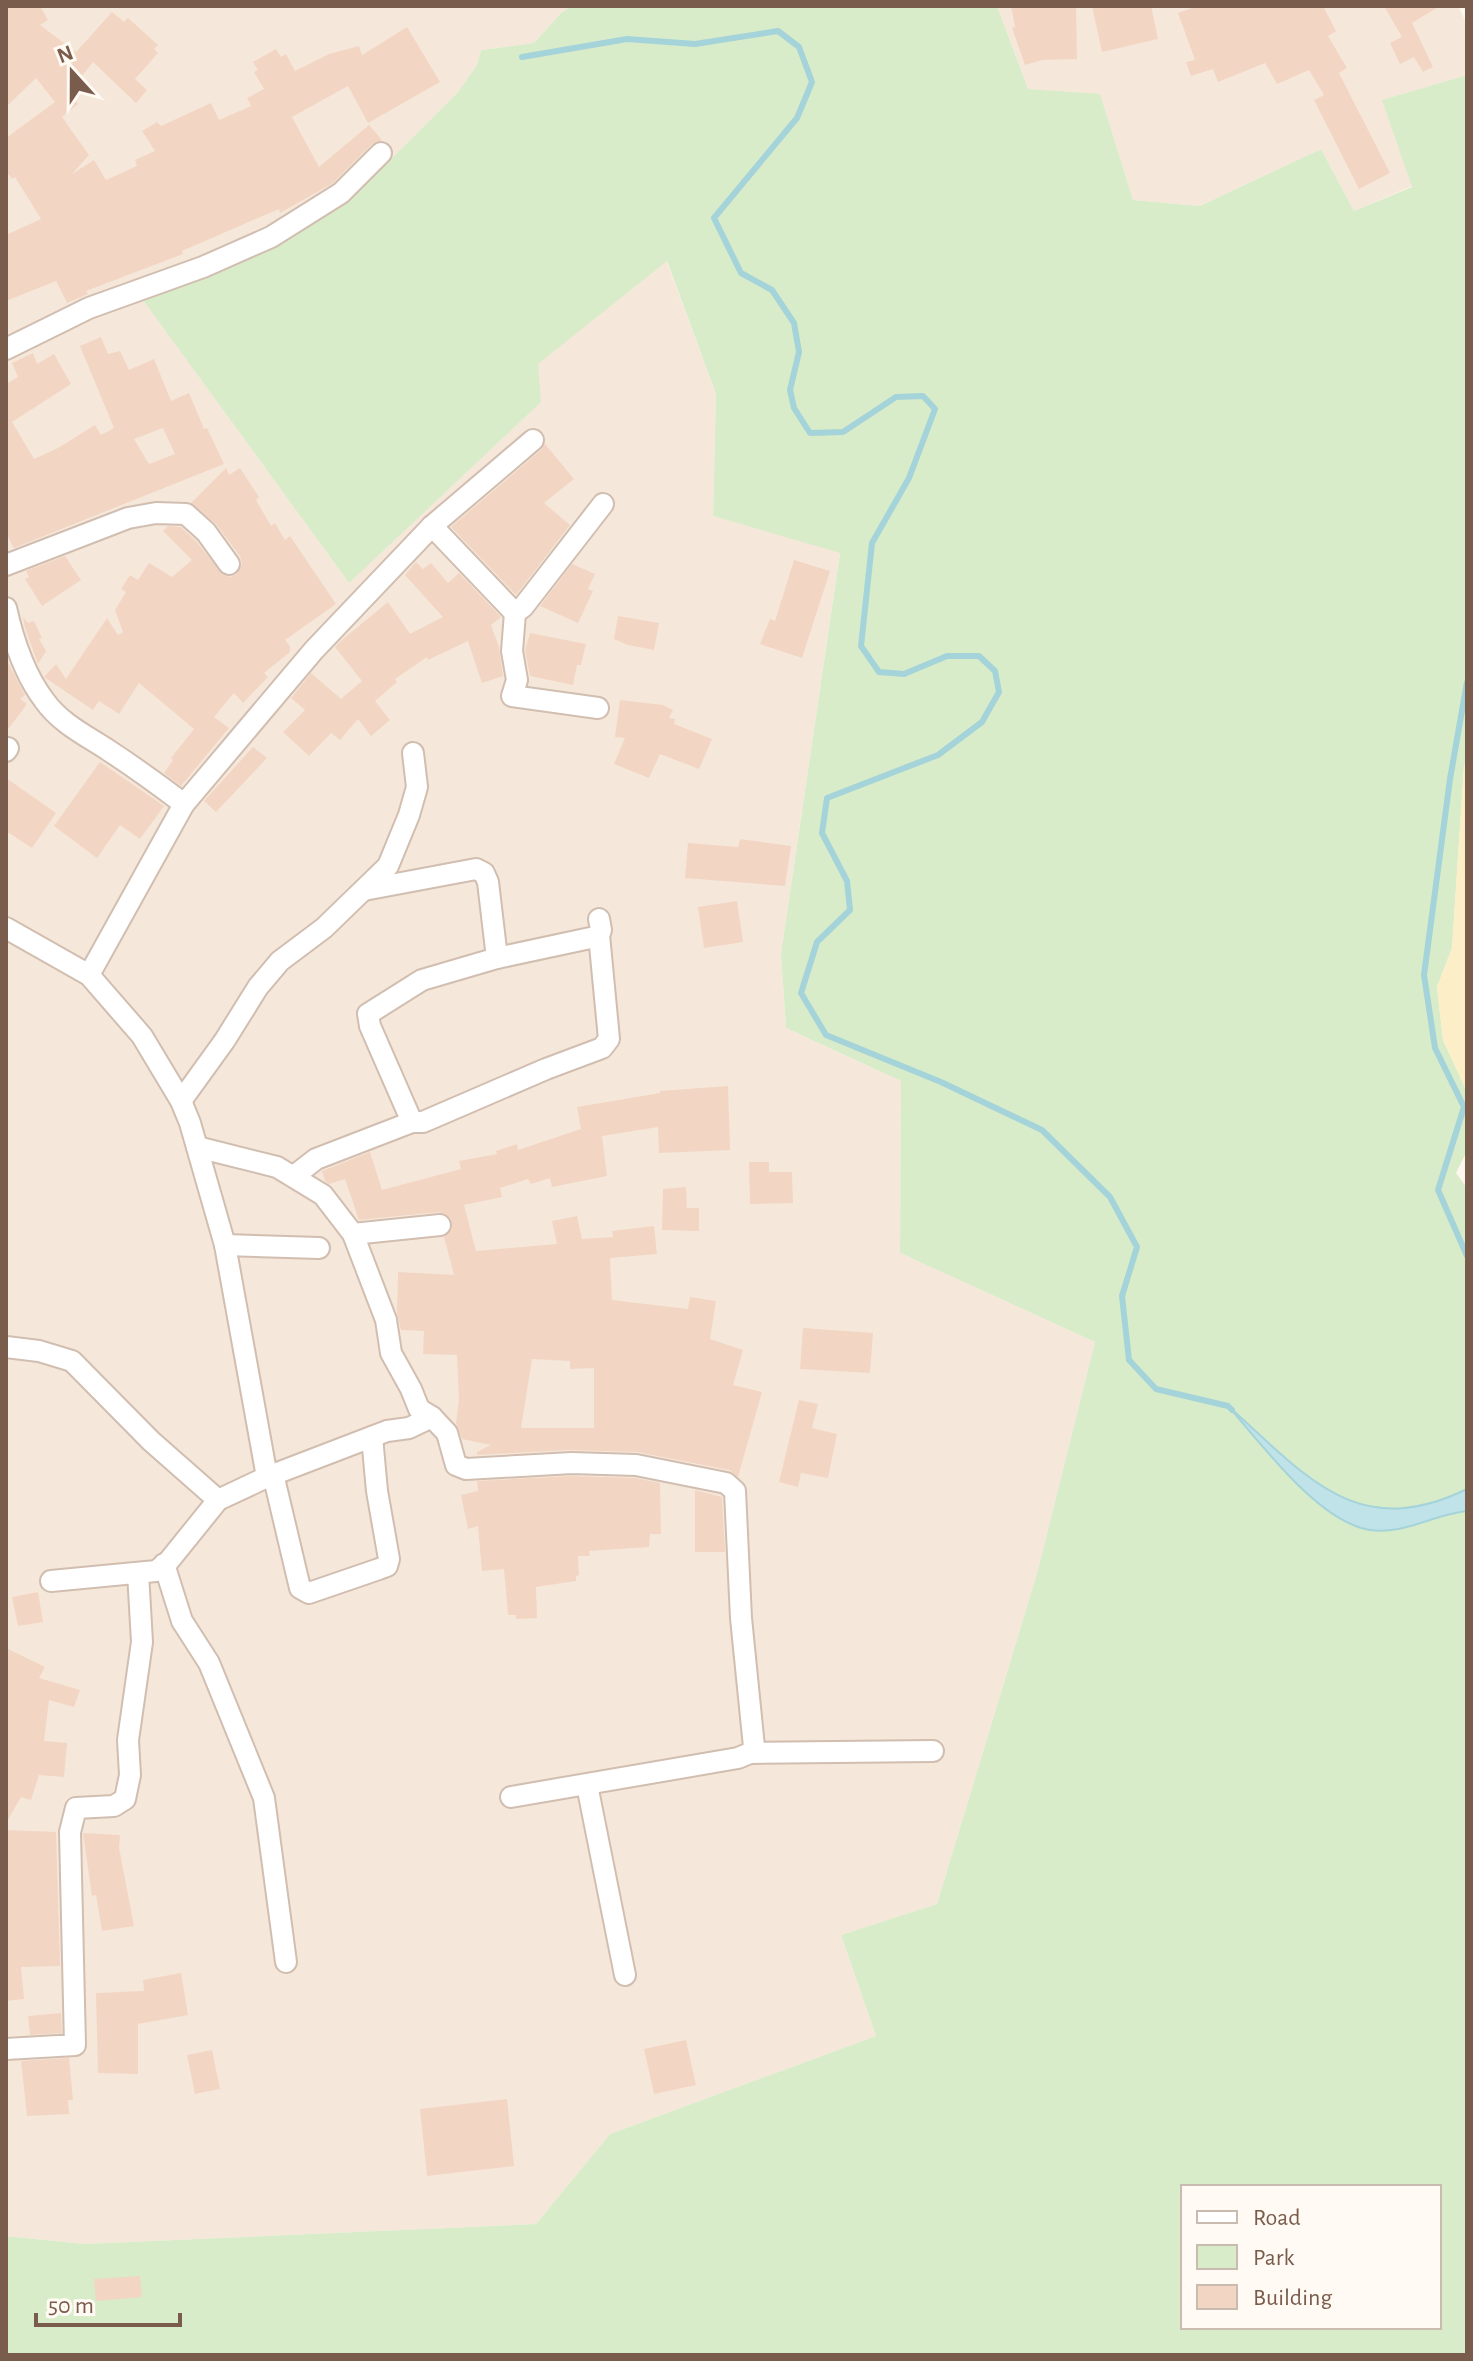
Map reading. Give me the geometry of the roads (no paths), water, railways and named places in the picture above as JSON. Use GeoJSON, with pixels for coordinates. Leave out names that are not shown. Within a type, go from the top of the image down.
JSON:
{"type":"FeatureCollection","features":[{"type":"Feature","properties":{"kind":"street"},"geometry":{"type":"LineString","coordinates":[[6,349],[89,308],[203,267],[271,237],[341,193],[381,153]]}},
{"type":"Feature","properties":{"kind":"street"},"geometry":{"type":"LineString","coordinates":[[89,975],[184,804],[314,650],[432,526],[533,440]]}},
{"type":"Feature","properties":{"kind":"street"},"geometry":{"type":"LineString","coordinates":[[515,613],[523,607],[603,504]]}},
{"type":"Feature","properties":{"kind":"street"},"geometry":{"type":"LineString","coordinates":[[6,565],[128,518],[156,513],[186,514],[206,532],[229,564]]}},
{"type":"Feature","properties":{"kind":"street"},"geometry":{"type":"LineString","coordinates":[[432,526],[515,613],[512,651],[517,680],[512,696],[598,708]]}},
{"type":"Feature","properties":{"kind":"street"},"geometry":{"type":"LineString","coordinates":[[6,608],[10,628],[29,675],[44,702],[69,726],[134,767],[184,804]]}},
{"type":"Feature","properties":{"kind":"street"},"geometry":{"type":"LineString","coordinates":[[181,1101],[258,987],[280,961],[324,928],[388,866],[417,787],[413,753]]}},
{"type":"Feature","properties":{"kind":"street"},"geometry":{"type":"LineString","coordinates":[[364,890],[476,869],[484,873],[488,882],[497,958]]}},
{"type":"Feature","properties":{"kind":"street"},"geometry":{"type":"LineString","coordinates":[[294,1176],[316,1159],[412,1122],[423,1122],[606,1045],[609,1039],[599,927],[422,980],[368,1014],[370,1026],[412,1122]]}},
{"type":"Feature","properties":{"kind":"street"},"geometry":{"type":"LineString","coordinates":[[8,932],[89,975],[142,1036],[181,1101],[225,1245],[270,1475],[300,1588],[309,1593],[387,1566],[389,1559],[377,1491],[372,1437]]}},
{"type":"Feature","properties":{"kind":"street"},"geometry":{"type":"LineString","coordinates":[[197,1147],[277,1167],[323,1195],[353,1234],[386,1320],[391,1353],[419,1409],[447,1433],[456,1465],[466,1469],[572,1463],[636,1465],[726,1483],[735,1491],[741,1618],[754,1747],[750,1753]]}},
{"type":"Feature","properties":{"kind":"street"},"geometry":{"type":"LineString","coordinates":[[353,1234],[440,1225]]}},
{"type":"Feature","properties":{"kind":"street"},"geometry":{"type":"LineString","coordinates":[[225,1245],[319,1248]]}},
{"type":"Feature","properties":{"kind":"street"},"geometry":{"type":"LineString","coordinates":[[6,1347],[39,1351],[72,1361],[151,1441],[218,1500]]}},
{"type":"Feature","properties":{"kind":"street"},"geometry":{"type":"LineString","coordinates":[[51,1581],[156,1571],[218,1500],[270,1475],[387,1431],[409,1428],[432,1417]]}},
{"type":"Feature","properties":{"kind":"street"},"geometry":{"type":"LineString","coordinates":[[164,1564],[182,1621],[209,1663],[264,1798],[286,1962]]}},
{"type":"Feature","properties":{"kind":"street"},"geometry":{"type":"LineString","coordinates":[[6,2049],[75,2045],[70,1832],[76,1808],[114,1806],[125,1799],[130,1775],[128,1740],[142,1642],[138,1573]]}},
{"type":"Feature","properties":{"kind":"street"},"geometry":{"type":"LineString","coordinates":[[511,1797],[738,1758],[750,1753],[933,1751]]}},
{"type":"Feature","properties":{"kind":"street"},"geometry":{"type":"LineString","coordinates":[[587,1785],[625,1975]]}},
{"type":"Feature","properties":{"kind":"water"},"geometry":{"type":"Polygon","coordinates":[[[1228,1406],[1283,1456],[1335,1494],[1363,1505],[1394,1509],[1428,1504],[1467,1489],[1467,1511],[1395,1530],[1370,1530],[1350,1524],[1331,1513],[1292,1479],[1228,1406]]]}},
{"type":"Feature","properties":{"kind":"waterway"},"geometry":{"type":"LineString","coordinates":[[522,57],[627,39],[695,44],[778,31],[799,47],[812,82],[797,118],[714,218],[741,273],[772,290],[794,323],[799,352],[790,390],[794,408],[810,433],[843,432],[896,397],[923,396],[935,409],[909,478],[872,543],[861,646],[879,672],[904,674],[947,656],[979,656],[995,671],[999,692],[982,722],[938,755],[827,798],[822,833],[847,881],[850,910],[817,942],[801,993],[826,1035],[941,1082],[1042,1130],[1110,1197],[1137,1247],[1122,1296],[1129,1360],[1156,1389],[1228,1406],[1232,1410]]}},
{"type":"Feature","properties":{"kind":"waterway"},"geometry":{"type":"LineString","coordinates":[[1467,682],[1450,779],[1424,975],[1435,1048],[1464,1107],[1438,1190],[1467,1256]]}}]}
